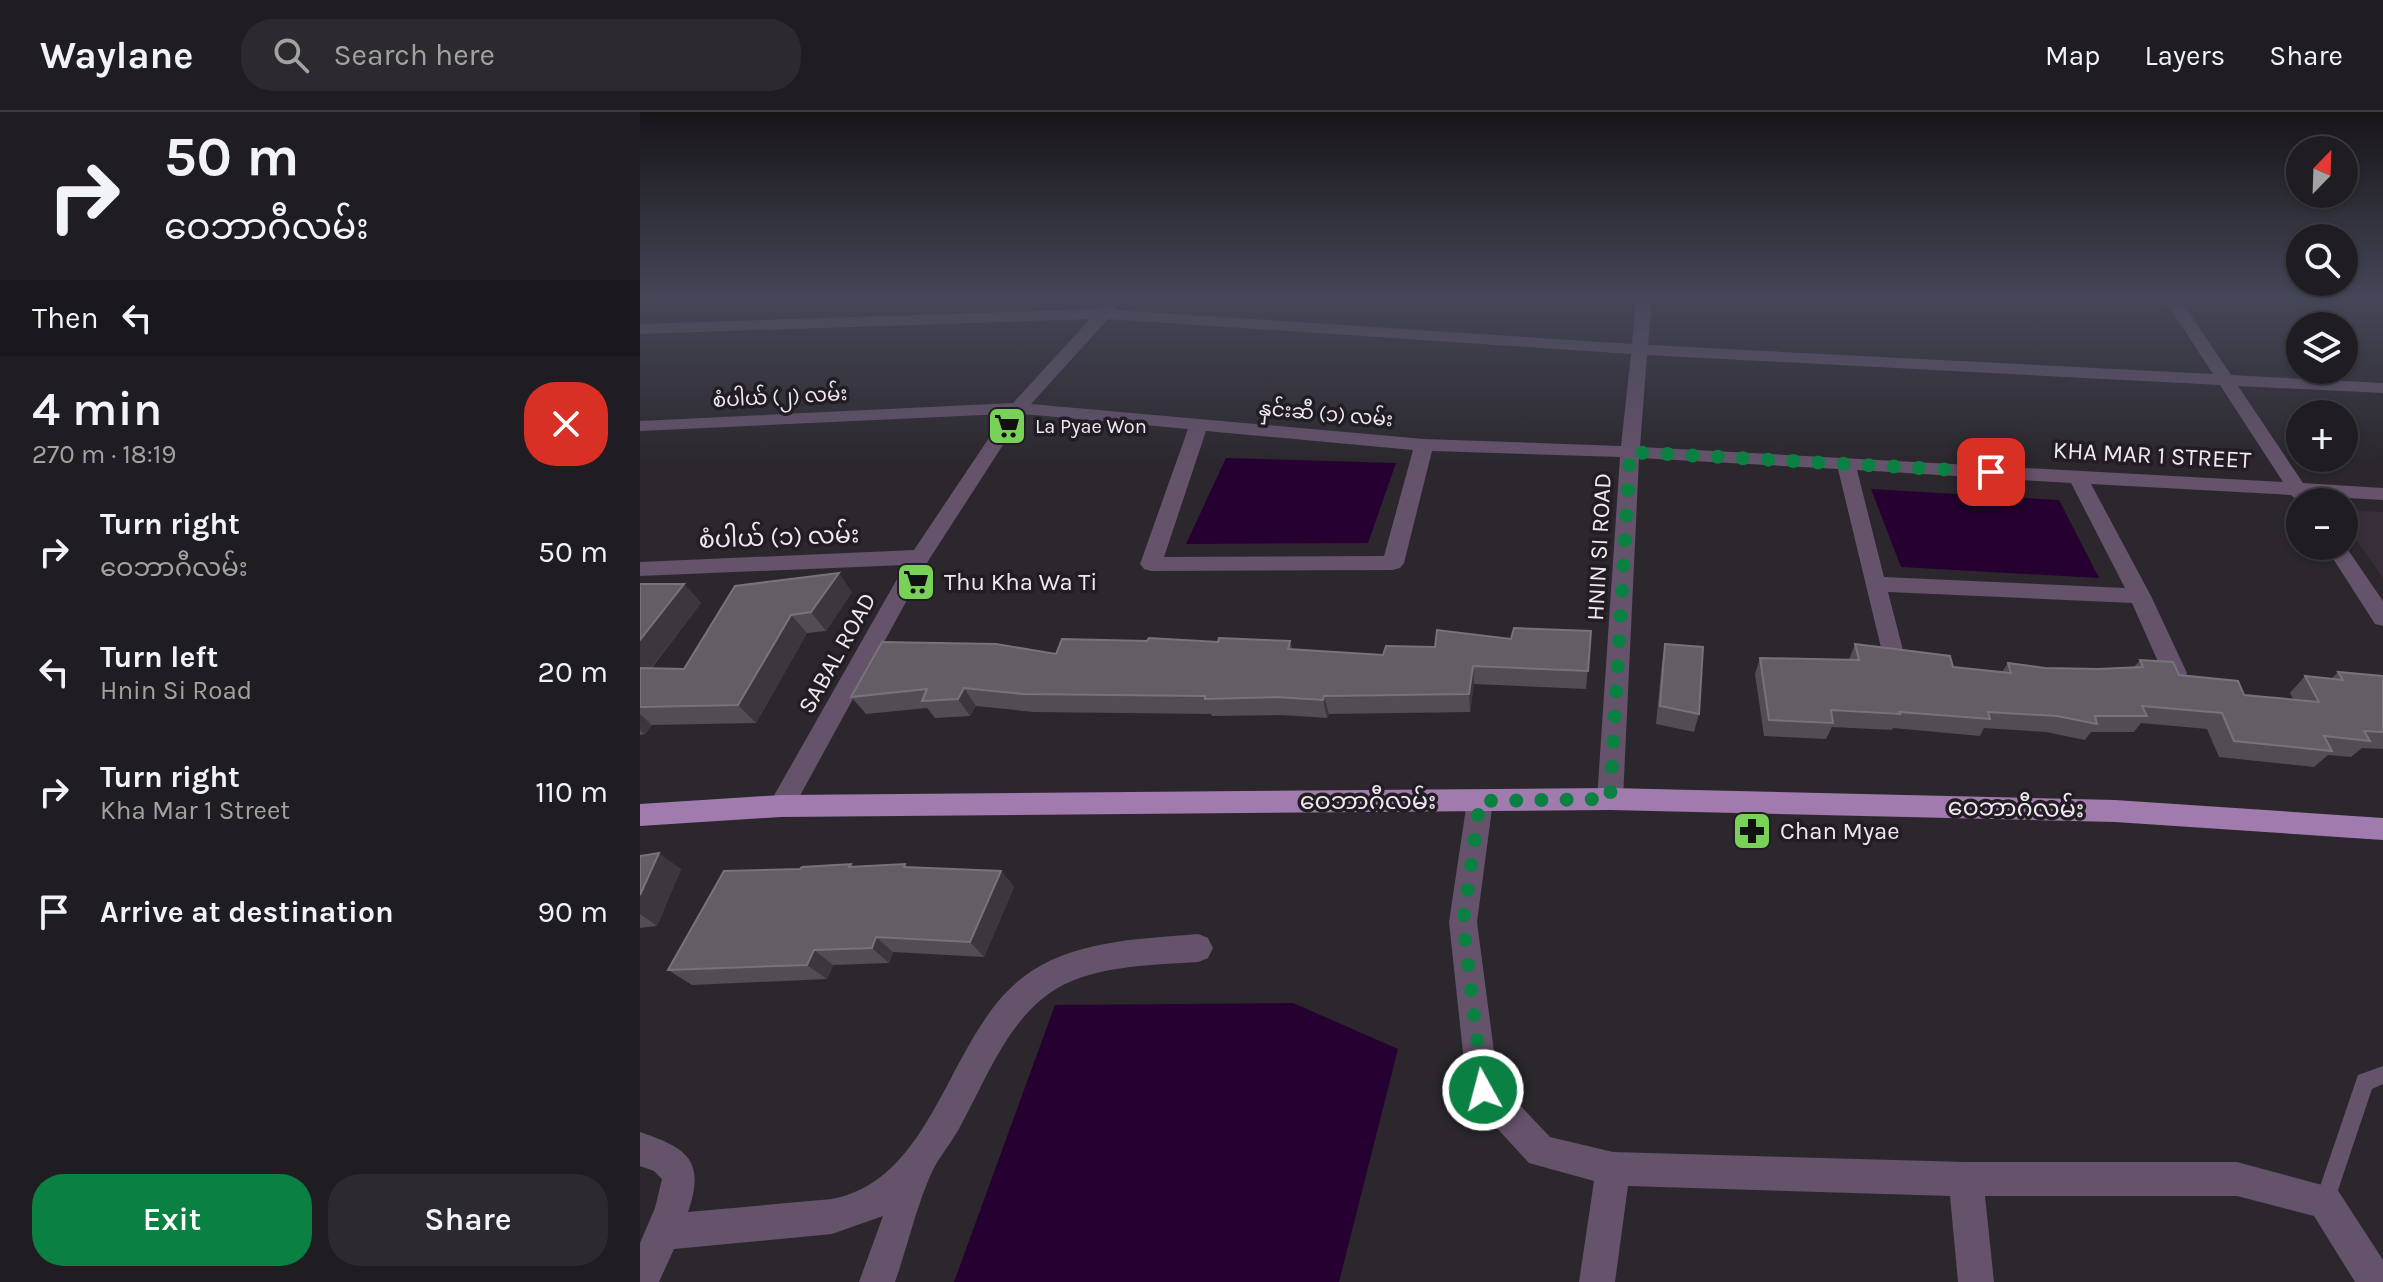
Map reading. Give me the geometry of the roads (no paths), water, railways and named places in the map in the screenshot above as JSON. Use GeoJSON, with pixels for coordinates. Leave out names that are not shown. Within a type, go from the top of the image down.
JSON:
{"type":"FeatureCollection","features":[{"type":"Feature","properties":{"kind":"main road","name":"ဝေဘာဂီလမ်း"},"geometry":{"type":"LineString","coordinates":[[640,815],[781,806],[1610,799],[2115,811],[2383,829]]}},
{"type":"Feature","properties":{"kind":"street","name":"SABAL ROAD"},"geometry":{"type":"LineString","coordinates":[[781,806],[920,557],[1018,408],[1067,354]]}},
{"type":"Feature","properties":{"kind":"street","name":"HNIN SI ROAD"},"geometry":{"type":"LineString","coordinates":[[1610,799],[1630,452],[1640,354]]}},
{"type":"Feature","properties":{"kind":"street"},"geometry":{"type":"LineString","coordinates":[[1708,354],[2383,388]]}},
{"type":"Feature","properties":{"kind":"street"},"geometry":{"type":"LineString","coordinates":[[2209,354],[2297,488]]}},
{"type":"Feature","properties":{"kind":"street","name":"နှင်းဆီ (၁) လမ်း"},"geometry":{"type":"LineString","coordinates":[[1018,408],[1424,445],[1630,452]]}},
{"type":"Feature","properties":{"kind":"street","name":"စံပါယ် (၂) လမ်း"},"geometry":{"type":"LineString","coordinates":[[640,426],[1018,408]]}},
{"type":"Feature","properties":{"kind":"street"},"geometry":{"type":"LineString","coordinates":[[1199,425],[1151,564],[1393,563],[1424,445]]}},
{"type":"Feature","properties":{"kind":"street","name":"KHA MAR 1 STREET"},"geometry":{"type":"LineString","coordinates":[[1630,452],[2078,477],[2286,495]]}},
{"type":"Feature","properties":{"kind":"street"},"geometry":{"type":"LineString","coordinates":[[1846,464],[1892,654]]}},
{"type":"Feature","properties":{"kind":"street"},"geometry":{"type":"LineString","coordinates":[[2078,477],[2140,596],[2175,673]]}},
{"type":"Feature","properties":{"kind":"street","name":"KHA MAR 1 STREET"},"geometry":{"type":"LineString","coordinates":[[2358,495],[2383,494]]}},
{"type":"Feature","properties":{"kind":"street","name":"စံပါယ် (၁) လမ်း"},"geometry":{"type":"LineString","coordinates":[[640,569],[920,557]]}},
{"type":"Feature","properties":{"kind":"street"},"geometry":{"type":"LineString","coordinates":[[2344,560],[2383,618]]}},
{"type":"Feature","properties":{"kind":"street"},"geometry":{"type":"LineString","coordinates":[[1877,584],[2140,596]]}},
{"type":"Feature","properties":{"kind":"street"},"geometry":{"type":"LineString","coordinates":[[1480,801],[1463,922],[1483,1090],[1541,1151],[1613,1169],[1966,1179],[2237,1179],[2325,1201],[2376,1282]]}},
{"type":"Feature","properties":{"kind":"street"},"geometry":{"type":"LineString","coordinates":[[664,1233],[763,1220],[837,1217],[870,1205],[893,1191],[922,1157],[1000,1024],[1018,1001],[1038,985],[1060,972],[1116,956],[1198,948]]}},
{"type":"Feature","properties":{"kind":"street"},"geometry":{"type":"LineString","coordinates":[[640,1149],[666,1160],[678,1170],[679,1180],[664,1233],[640,1282]]}},
{"type":"Feature","properties":{"kind":"street"},"geometry":{"type":"LineString","coordinates":[[877,1282],[922,1157]]}},
{"type":"Feature","properties":{"kind":"street"},"geometry":{"type":"LineString","coordinates":[[1597,1282],[1613,1169]]}},
{"type":"Feature","properties":{"kind":"street"},"geometry":{"type":"LineString","coordinates":[[1966,1179],[1976,1282]]}},
{"type":"Feature","properties":{"kind":"lane"},"geometry":{"type":"LineString","coordinates":[[2325,1201],[2365,1082],[2383,1075]]}},
{"type":"Feature","properties":{"kind":"place","name":"La Pyae Won"},"geometry":{"type":"Point","coordinates":[1007,426]}},
{"type":"Feature","properties":{"kind":"place","name":"Thu Kha Wa Ti"},"geometry":{"type":"Point","coordinates":[916,582]}},
{"type":"Feature","properties":{"kind":"place","name":"Chan Myae"},"geometry":{"type":"Point","coordinates":[1752,831]}}]}
